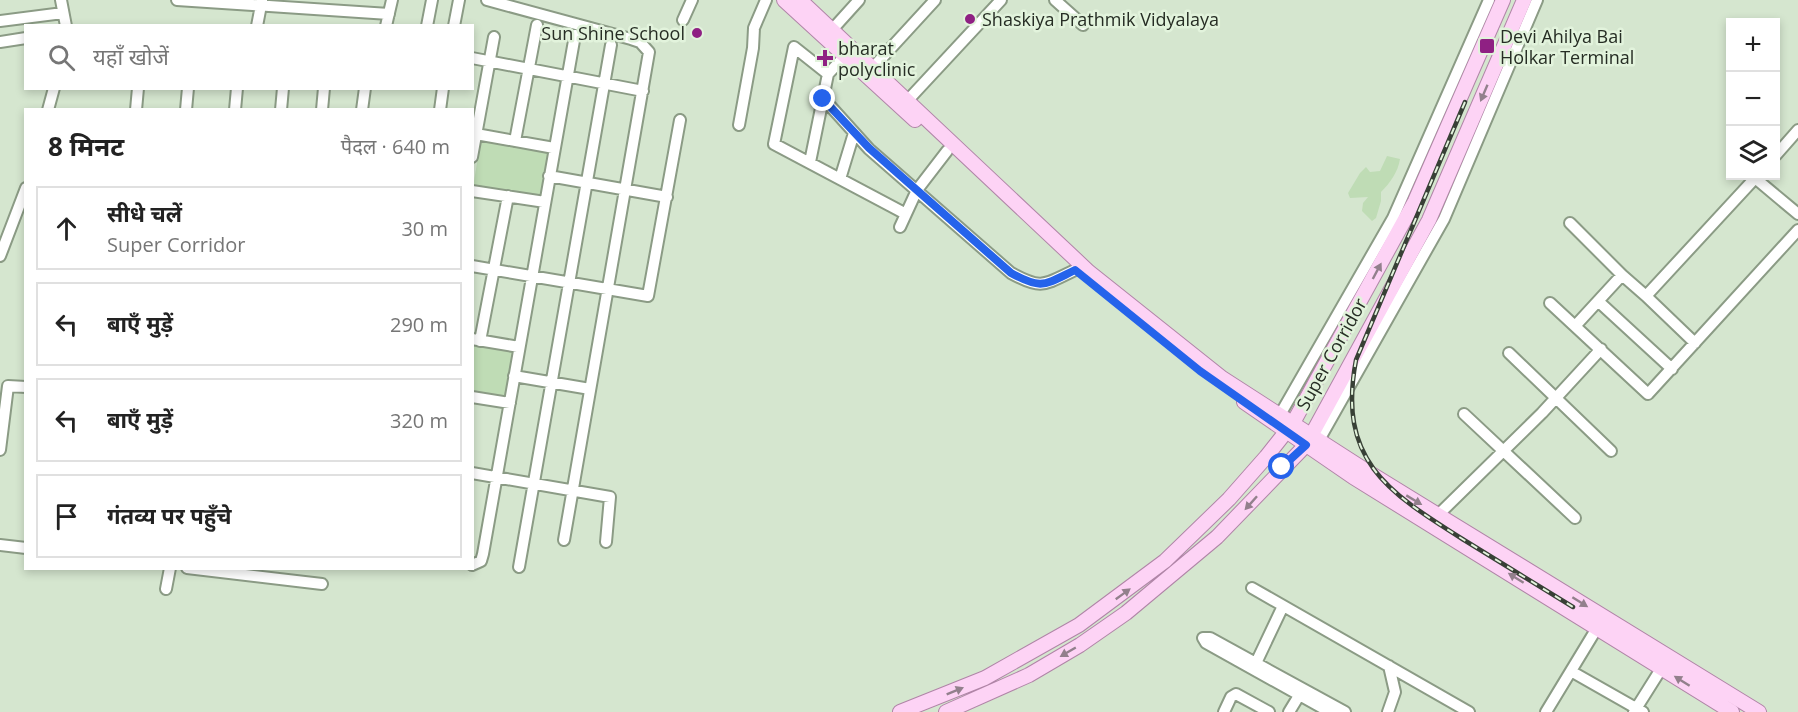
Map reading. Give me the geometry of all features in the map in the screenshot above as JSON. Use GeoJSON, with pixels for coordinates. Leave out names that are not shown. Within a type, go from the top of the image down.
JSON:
{"type":"FeatureCollection","features":[{"type":"Feature","properties":{"kind":"main road"},"geometry":{"type":"LineString","coordinates":[[784,0],[845,56],[870,71],[908,100],[1089,272],[1214,372],[1377,492],[1732,712]]}},
{"type":"Feature","properties":{"kind":"main road"},"geometry":{"type":"LineString","coordinates":[[800,0],[947,151],[1075,270],[1200,371],[1284,423]]}},
{"type":"Feature","properties":{"kind":"main road","name":"Super Corridor"},"geometry":{"type":"LineString","coordinates":[[900,712],[985,678],[1028,656],[1079,625],[1127,591],[1204,524],[1251,475],[1415,201],[1503,0]]}},
{"type":"Feature","properties":{"kind":"main road","name":"Super Corridor"},"geometry":{"type":"LineString","coordinates":[[946,712],[1029,675],[1080,645],[1126,613],[1217,537],[1312,443],[1429,220],[1524,0]]}},
{"type":"Feature","properties":{"kind":"main road"},"geometry":{"type":"LineString","coordinates":[[1312,443],[1376,477],[1759,712]]}},
{"type":"Feature","properties":{"kind":"main road"},"geometry":{"type":"LineString","coordinates":[[1376,477],[1377,492]]}},
{"type":"Feature","properties":{"kind":"street"},"geometry":{"type":"LineString","coordinates":[[61,0],[66,24]]}},
{"type":"Feature","properties":{"kind":"street"},"geometry":{"type":"LineString","coordinates":[[177,0],[346,6],[387,20],[392,0]]}},
{"type":"Feature","properties":{"kind":"street"},"geometry":{"type":"LineString","coordinates":[[427,24],[432,0]]}},
{"type":"Feature","properties":{"kind":"street"},"geometry":{"type":"LineString","coordinates":[[454,24],[459,0]]}},
{"type":"Feature","properties":{"kind":"street"},"geometry":{"type":"LineString","coordinates":[[487,0],[640,42],[649,51],[564,540]]}},
{"type":"Feature","properties":{"kind":"street"},"geometry":{"type":"LineString","coordinates":[[683,20],[692,0]]}},
{"type":"Feature","properties":{"kind":"street"},"geometry":{"type":"LineString","coordinates":[[739,125],[753,48],[754,28],[766,0]]}},
{"type":"Feature","properties":{"kind":"street"},"geometry":{"type":"LineString","coordinates":[[831,31],[858,0]]}},
{"type":"Feature","properties":{"kind":"street"},"geometry":{"type":"LineString","coordinates":[[870,71],[935,0]]}},
{"type":"Feature","properties":{"kind":"street"},"geometry":{"type":"LineString","coordinates":[[908,100],[1001,0]]}},
{"type":"Feature","properties":{"kind":"street"},"geometry":{"type":"LineString","coordinates":[[1055,0],[1083,25]]}},
{"type":"Feature","properties":{"kind":"street"},"geometry":{"type":"LineString","coordinates":[[1284,423],[1393,218],[1489,0]]}},
{"type":"Feature","properties":{"kind":"street"},"geometry":{"type":"LineString","coordinates":[[1312,443],[1455,196],[1537,0]]}},
{"type":"Feature","properties":{"kind":"street"},"geometry":{"type":"LineString","coordinates":[[257,24],[261,3]]}},
{"type":"Feature","properties":{"kind":"street"},"geometry":{"type":"LineString","coordinates":[[0,21],[63,13]]}},
{"type":"Feature","properties":{"kind":"street"},"geometry":{"type":"LineString","coordinates":[[515,141],[537,25]]}},
{"type":"Feature","properties":{"kind":"street"},"geometry":{"type":"LineString","coordinates":[[474,564],[481,561],[483,554],[565,76],[575,35]]}},
{"type":"Feature","properties":{"kind":"street"},"geometry":{"type":"LineString","coordinates":[[474,146],[494,37]]}},
{"type":"Feature","properties":{"kind":"street"},"geometry":{"type":"LineString","coordinates":[[0,42],[24,38]]}},
{"type":"Feature","properties":{"kind":"street"},"geometry":{"type":"LineString","coordinates":[[519,567],[567,282],[611,45]]}},
{"type":"Feature","properties":{"kind":"street"},"geometry":{"type":"LineString","coordinates":[[828,74],[794,47],[774,144],[906,214]]}},
{"type":"Feature","properties":{"kind":"street"},"geometry":{"type":"LineString","coordinates":[[810,162],[828,74],[845,56]]}},
{"type":"Feature","properties":{"kind":"street"},"geometry":{"type":"LineString","coordinates":[[474,58],[643,91]]}},
{"type":"Feature","properties":{"kind":"street"},"geometry":{"type":"LineString","coordinates":[[49,108],[53,90]]}},
{"type":"Feature","properties":{"kind":"street"},"geometry":{"type":"LineString","coordinates":[[136,108],[138,90]]}},
{"type":"Feature","properties":{"kind":"street"},"geometry":{"type":"LineString","coordinates":[[186,108],[188,90]]}},
{"type":"Feature","properties":{"kind":"street"},"geometry":{"type":"LineString","coordinates":[[235,108],[237,90]]}},
{"type":"Feature","properties":{"kind":"street"},"geometry":{"type":"LineString","coordinates":[[281,108],[284,90]]}},
{"type":"Feature","properties":{"kind":"street"},"geometry":{"type":"LineString","coordinates":[[322,108],[324,90]]}},
{"type":"Feature","properties":{"kind":"street"},"geometry":{"type":"LineString","coordinates":[[362,108],[365,90]]}},
{"type":"Feature","properties":{"kind":"street"},"geometry":{"type":"LineString","coordinates":[[440,108],[443,90]]}},
{"type":"Feature","properties":{"kind":"street"},"geometry":{"type":"LineString","coordinates":[[823,99],[854,133],[1011,273],[1032,284],[1044,284],[1075,270]]}},
{"type":"Feature","properties":{"kind":"street"},"geometry":{"type":"LineString","coordinates":[[474,266],[644,296],[651,292],[680,120]]}},
{"type":"Feature","properties":{"kind":"street"},"geometry":{"type":"LineString","coordinates":[[1780,150],[1798,130]]}},
{"type":"Feature","properties":{"kind":"street"},"geometry":{"type":"LineString","coordinates":[[840,179],[854,133]]}},
{"type":"Feature","properties":{"kind":"street"},"geometry":{"type":"LineString","coordinates":[[476,134],[554,147]]}},
{"type":"Feature","properties":{"kind":"street"},"geometry":{"type":"LineString","coordinates":[[900,228],[917,190],[947,151]]}},
{"type":"Feature","properties":{"kind":"street"},"geometry":{"type":"LineString","coordinates":[[549,176],[667,197]]}},
{"type":"Feature","properties":{"kind":"street"},"geometry":{"type":"LineString","coordinates":[[1646,296],[1753,180]]}},
{"type":"Feature","properties":{"kind":"street"},"geometry":{"type":"LineString","coordinates":[[1759,180],[1798,214]]}},
{"type":"Feature","properties":{"kind":"street"},"geometry":{"type":"LineString","coordinates":[[474,191],[545,202]]}},
{"type":"Feature","properties":{"kind":"street"},"geometry":{"type":"LineString","coordinates":[[0,256],[24,193]]}},
{"type":"Feature","properties":{"kind":"street"},"geometry":{"type":"LineString","coordinates":[[508,196],[494,269],[476,340],[519,347]]}},
{"type":"Feature","properties":{"kind":"street"},"geometry":{"type":"LineString","coordinates":[[1570,223],[1695,343]]}},
{"type":"Feature","properties":{"kind":"street"},"geometry":{"type":"LineString","coordinates":[[1550,303],[1648,394],[1798,230]]}},
{"type":"Feature","properties":{"kind":"street"},"geometry":{"type":"LineString","coordinates":[[1576,325],[1622,275]]}},
{"type":"Feature","properties":{"kind":"street"},"geometry":{"type":"LineString","coordinates":[[1598,301],[1672,369]]}},
{"type":"Feature","properties":{"kind":"street"},"geometry":{"type":"LineString","coordinates":[[1438,515],[1555,399],[1601,349]]}},
{"type":"Feature","properties":{"kind":"street"},"geometry":{"type":"LineString","coordinates":[[1509,353],[1611,451]]}},
{"type":"Feature","properties":{"kind":"street"},"geometry":{"type":"LineString","coordinates":[[514,376],[590,389]]}},
{"type":"Feature","properties":{"kind":"street"},"geometry":{"type":"LineString","coordinates":[[0,450],[8,386],[24,387]]}},
{"type":"Feature","properties":{"kind":"street"},"geometry":{"type":"LineString","coordinates":[[474,397],[510,403]]}},
{"type":"Feature","properties":{"kind":"street"},"geometry":{"type":"LineString","coordinates":[[1464,414],[1575,518]]}},
{"type":"Feature","properties":{"kind":"street"},"geometry":{"type":"LineString","coordinates":[[474,473],[610,497],[606,542]]}},
{"type":"Feature","properties":{"kind":"street"},"geometry":{"type":"LineString","coordinates":[[0,545],[24,548]]}},
{"type":"Feature","properties":{"kind":"street"},"geometry":{"type":"LineString","coordinates":[[166,589],[170,570]]}},
{"type":"Feature","properties":{"kind":"street"},"geometry":{"type":"LineString","coordinates":[[226,571],[274,573],[322,584]]}},
{"type":"Feature","properties":{"kind":"street"},"geometry":{"type":"LineString","coordinates":[[1252,588],[1469,712]]}},
{"type":"Feature","properties":{"kind":"street"},"geometry":{"type":"LineString","coordinates":[[1256,663],[1283,606]]}},
{"type":"Feature","properties":{"kind":"street"},"geometry":{"type":"LineString","coordinates":[[1553,712],[1599,630]]}},
{"type":"Feature","properties":{"kind":"street"},"geometry":{"type":"LineString","coordinates":[[1545,712],[1599,630]]}},
{"type":"Feature","properties":{"kind":"street"},"geometry":{"type":"LineString","coordinates":[[1330,712],[1301,692],[1256,663],[1206,636],[1203,638],[1206,643],[1301,692],[1345,712]]}},
{"type":"Feature","properties":{"kind":"street"},"geometry":{"type":"LineString","coordinates":[[1388,712],[1395,692],[1389,666]]}},
{"type":"Feature","properties":{"kind":"street"},"geometry":{"type":"LineString","coordinates":[[1576,674],[1637,711],[1661,669]]}},
{"type":"Feature","properties":{"kind":"street"},"geometry":{"type":"LineString","coordinates":[[1289,712],[1301,692]]}},
{"type":"Feature","properties":{"kind":"street"},"geometry":{"type":"LineString","coordinates":[[1224,712],[1231,698],[1236,694],[1269,712]]}},
{"type":"Feature","properties":{"kind":"green space"},"geometry":{"type":"Polygon","coordinates":[[[481,139],[550,151],[541,199],[474,187],[481,139]]]}},
{"type":"Feature","properties":{"kind":"green space"},"geometry":{"type":"Polygon","coordinates":[[[1387,156],[1400,159],[1399,164],[1393,177],[1381,192],[1376,218],[1372,221],[1362,211],[1363,203],[1368,197],[1350,198],[1348,193],[1366,167],[1370,172],[1380,171],[1387,156]]]}},
{"type":"Feature","properties":{"kind":"green space"},"geometry":{"type":"Polygon","coordinates":[[[474,343],[515,350],[507,399],[474,393],[474,343]]]}},
{"type":"Feature","properties":{"kind":"railway"},"geometry":{"type":"LineString","coordinates":[[1465,102],[1356,360],[1352,395],[1354,424],[1362,449],[1374,470],[1391,489],[1437,523],[1573,607]]}},
{"type":"Feature","properties":{"kind":"place","name":"Shaskiya Prathmik Vidyalaya"},"geometry":{"type":"Point","coordinates":[970,19]}},
{"type":"Feature","properties":{"kind":"place","name":"Sun Shine School"},"geometry":{"type":"Point","coordinates":[697,33]}},
{"type":"Feature","properties":{"kind":"place","name":"Devi Ahilya Bai Holkar Terminal"},"geometry":{"type":"Point","coordinates":[1487,46]}},
{"type":"Feature","properties":{"kind":"place","name":"bharat polyclinic"},"geometry":{"type":"Point","coordinates":[825,58]}},
{"type":"Feature","properties":{"kind":"route"},"geometry":{"type":"LineString","coordinates":[[823,99],[869,148],[1011,273],[1032,284],[1044,284],[1075,270],[1200,371],[1306,445],[1282,467]]}}]}
